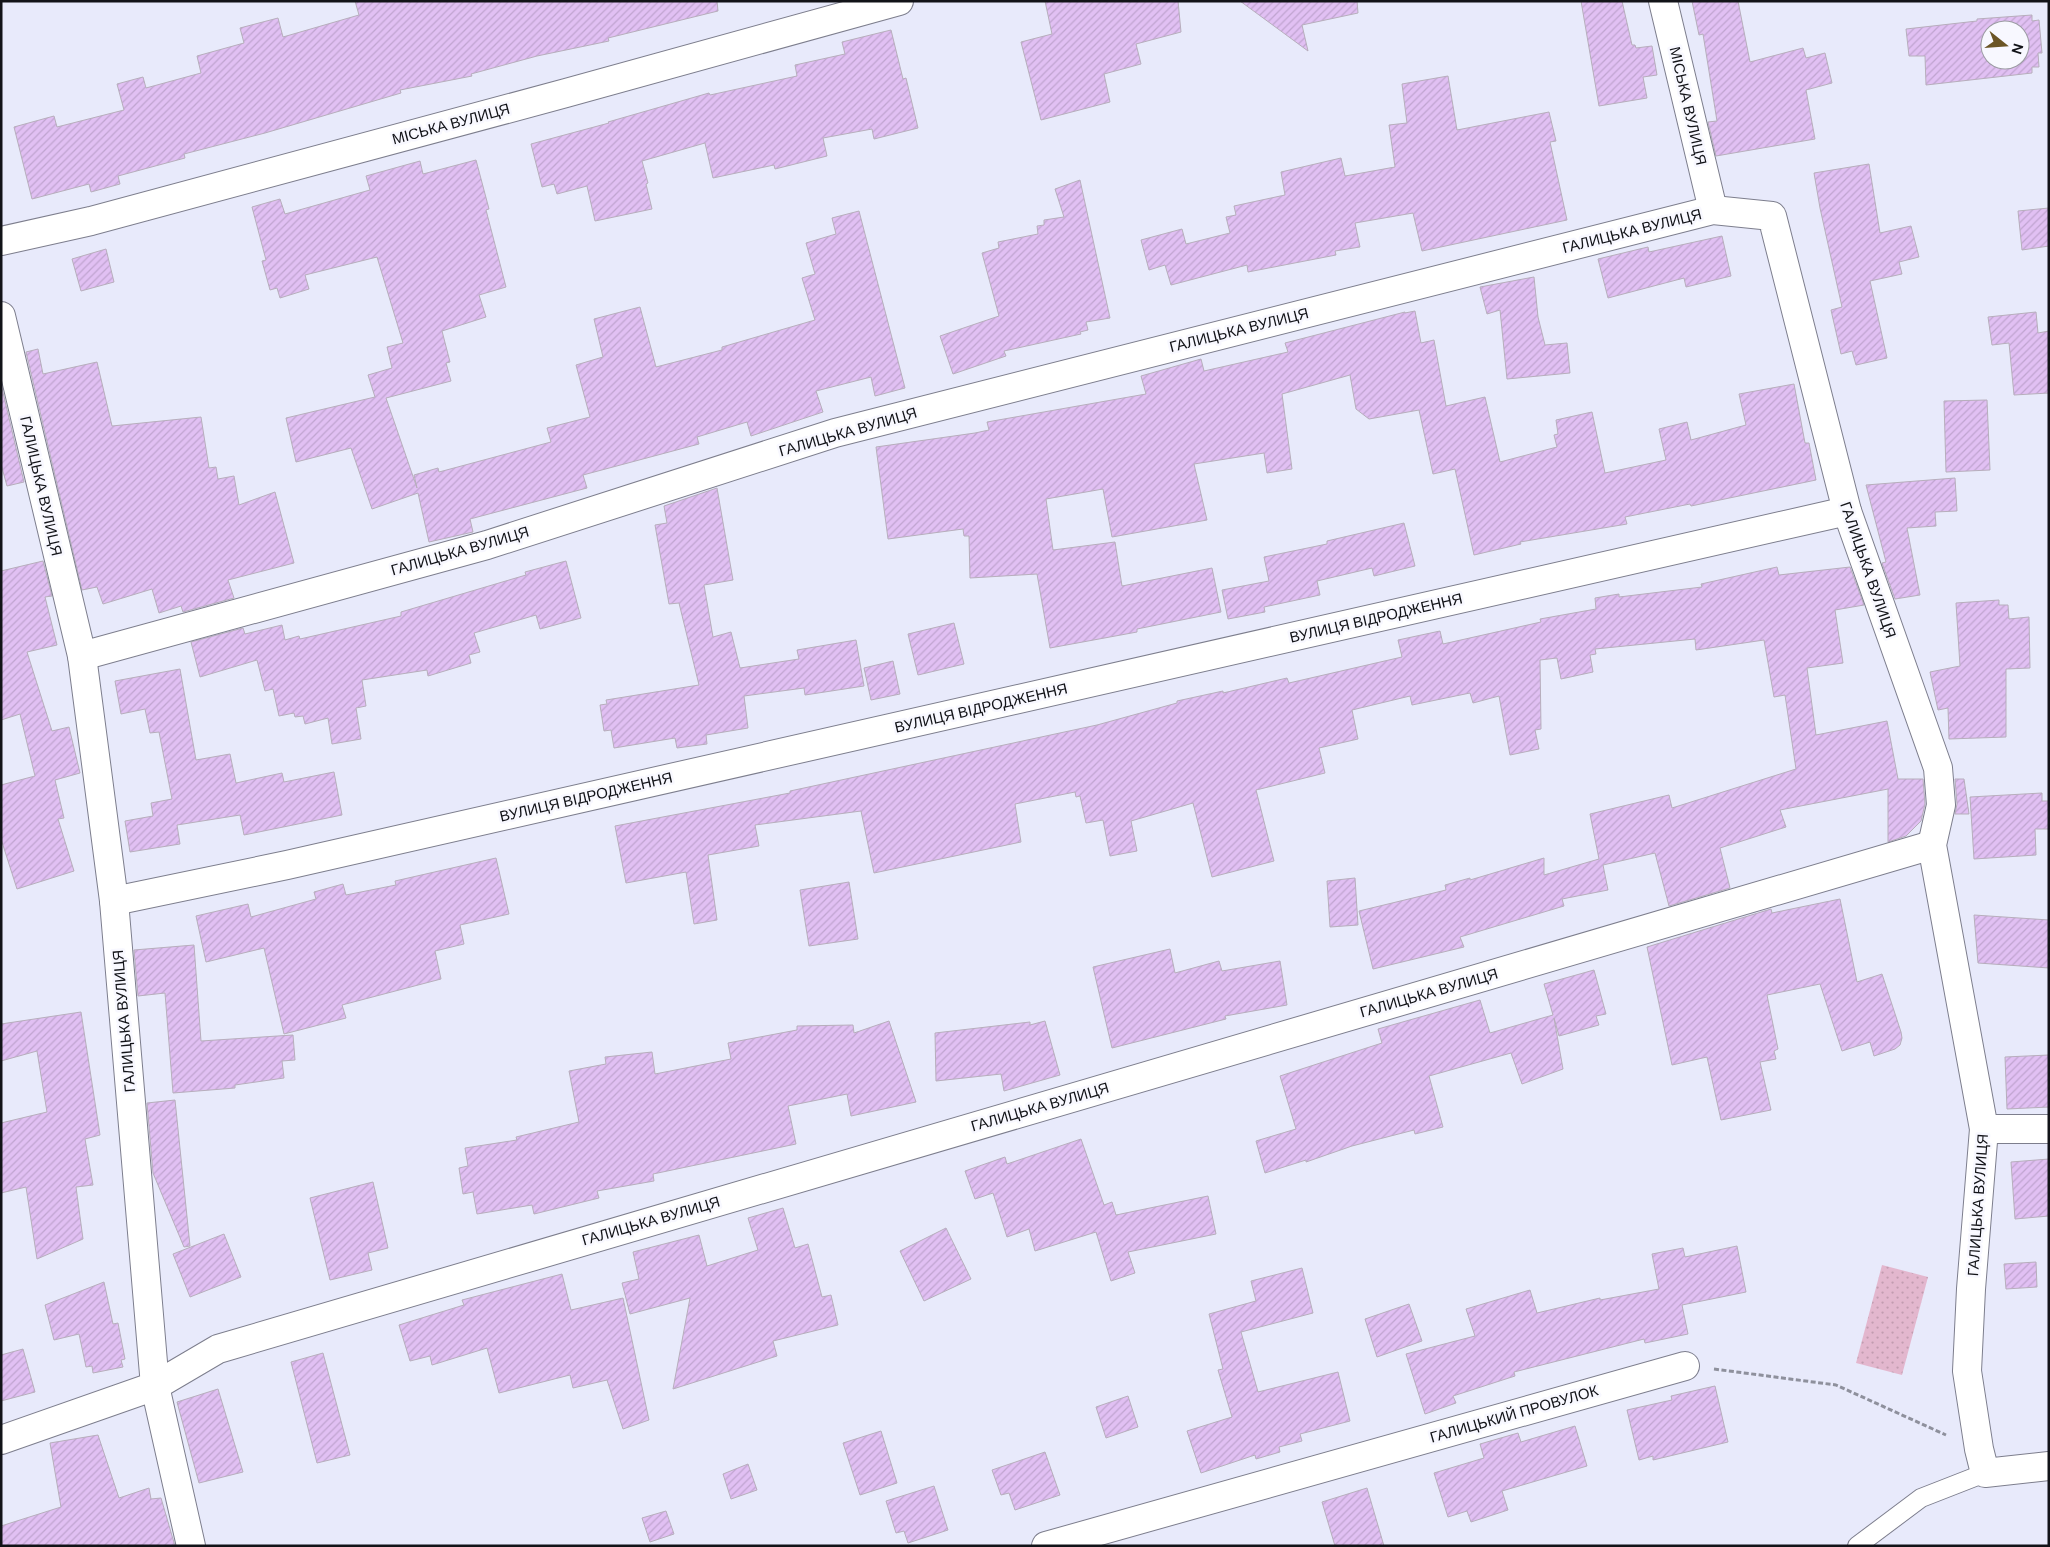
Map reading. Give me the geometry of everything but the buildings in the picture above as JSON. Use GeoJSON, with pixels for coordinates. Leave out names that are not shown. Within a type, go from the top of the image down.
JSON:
{"type":"FeatureCollection","features":[{"type":"Feature","properties":{"kind":"street","name":"МІСЬКА ВУЛИЦЯ"},"geometry":{"type":"LineString","coordinates":[[1,241],[100,218],[566,93],[899,1]]}},
{"type":"Feature","properties":{"kind":"street","name":"МІСЬКА ВУЛИЦЯ"},"geometry":{"type":"LineString","coordinates":[[1664,1],[1713,210]]}},
{"type":"Feature","properties":{"kind":"street","name":"ГАЛИЦЬКА ВУЛИЦЯ"},"geometry":{"type":"LineString","coordinates":[[82,656],[487,545],[835,433],[1713,210],[1772,216],[1847,511],[1938,768],[1941,805],[1932,845],[1984,1129],[1971,1290],[1968,1371],[1982,1461]]}},
{"type":"Feature","properties":{"kind":"street","name":"ГАЛИЦЬКА ВУЛИЦЯ"},"geometry":{"type":"LineString","coordinates":[[1,316],[82,656],[114,901],[155,1386],[192,1546]]}},
{"type":"Feature","properties":{"kind":"street","name":"ВУЛИЦЯ ВІДРОДЖЕННЯ"},"geometry":{"type":"LineString","coordinates":[[114,901],[307,860],[1847,511]]}},
{"type":"Feature","properties":{"kind":"street","name":"ГАЛИЦЬКА ВУЛИЦЯ"},"geometry":{"type":"LineString","coordinates":[[1,1440],[155,1386],[218,1348],[1932,845]]}},
{"type":"Feature","properties":{"kind":"street"},"geometry":{"type":"LineString","coordinates":[[1984,1129],[2049,1129]]}},
{"type":"Feature","properties":{"kind":"street","name":"ГАЛИЦЬКИЙ ПРОВУЛОК"},"geometry":{"type":"LineString","coordinates":[[1046,1546],[1685,1366]]}},
{"type":"Feature","properties":{"kind":"street"},"geometry":{"type":"LineString","coordinates":[[1982,1461],[2049,1466]]}},
{"type":"Feature","properties":{"kind":"lane"},"geometry":{"type":"LineString","coordinates":[[1857,1546],[1921,1498],[1982,1461]]}},
{"type":"Feature","properties":{"kind":"path"},"geometry":{"type":"LineString","coordinates":[[1685,1366],[1836,1385],[1982,1461]]}},
{"type":"Feature","properties":{"kind":"shaded area"},"geometry":{"type":"Polygon","coordinates":[[[1882,1265],[1928,1277],[1902,1375],[1856,1363],[1882,1265]]]}}]}
